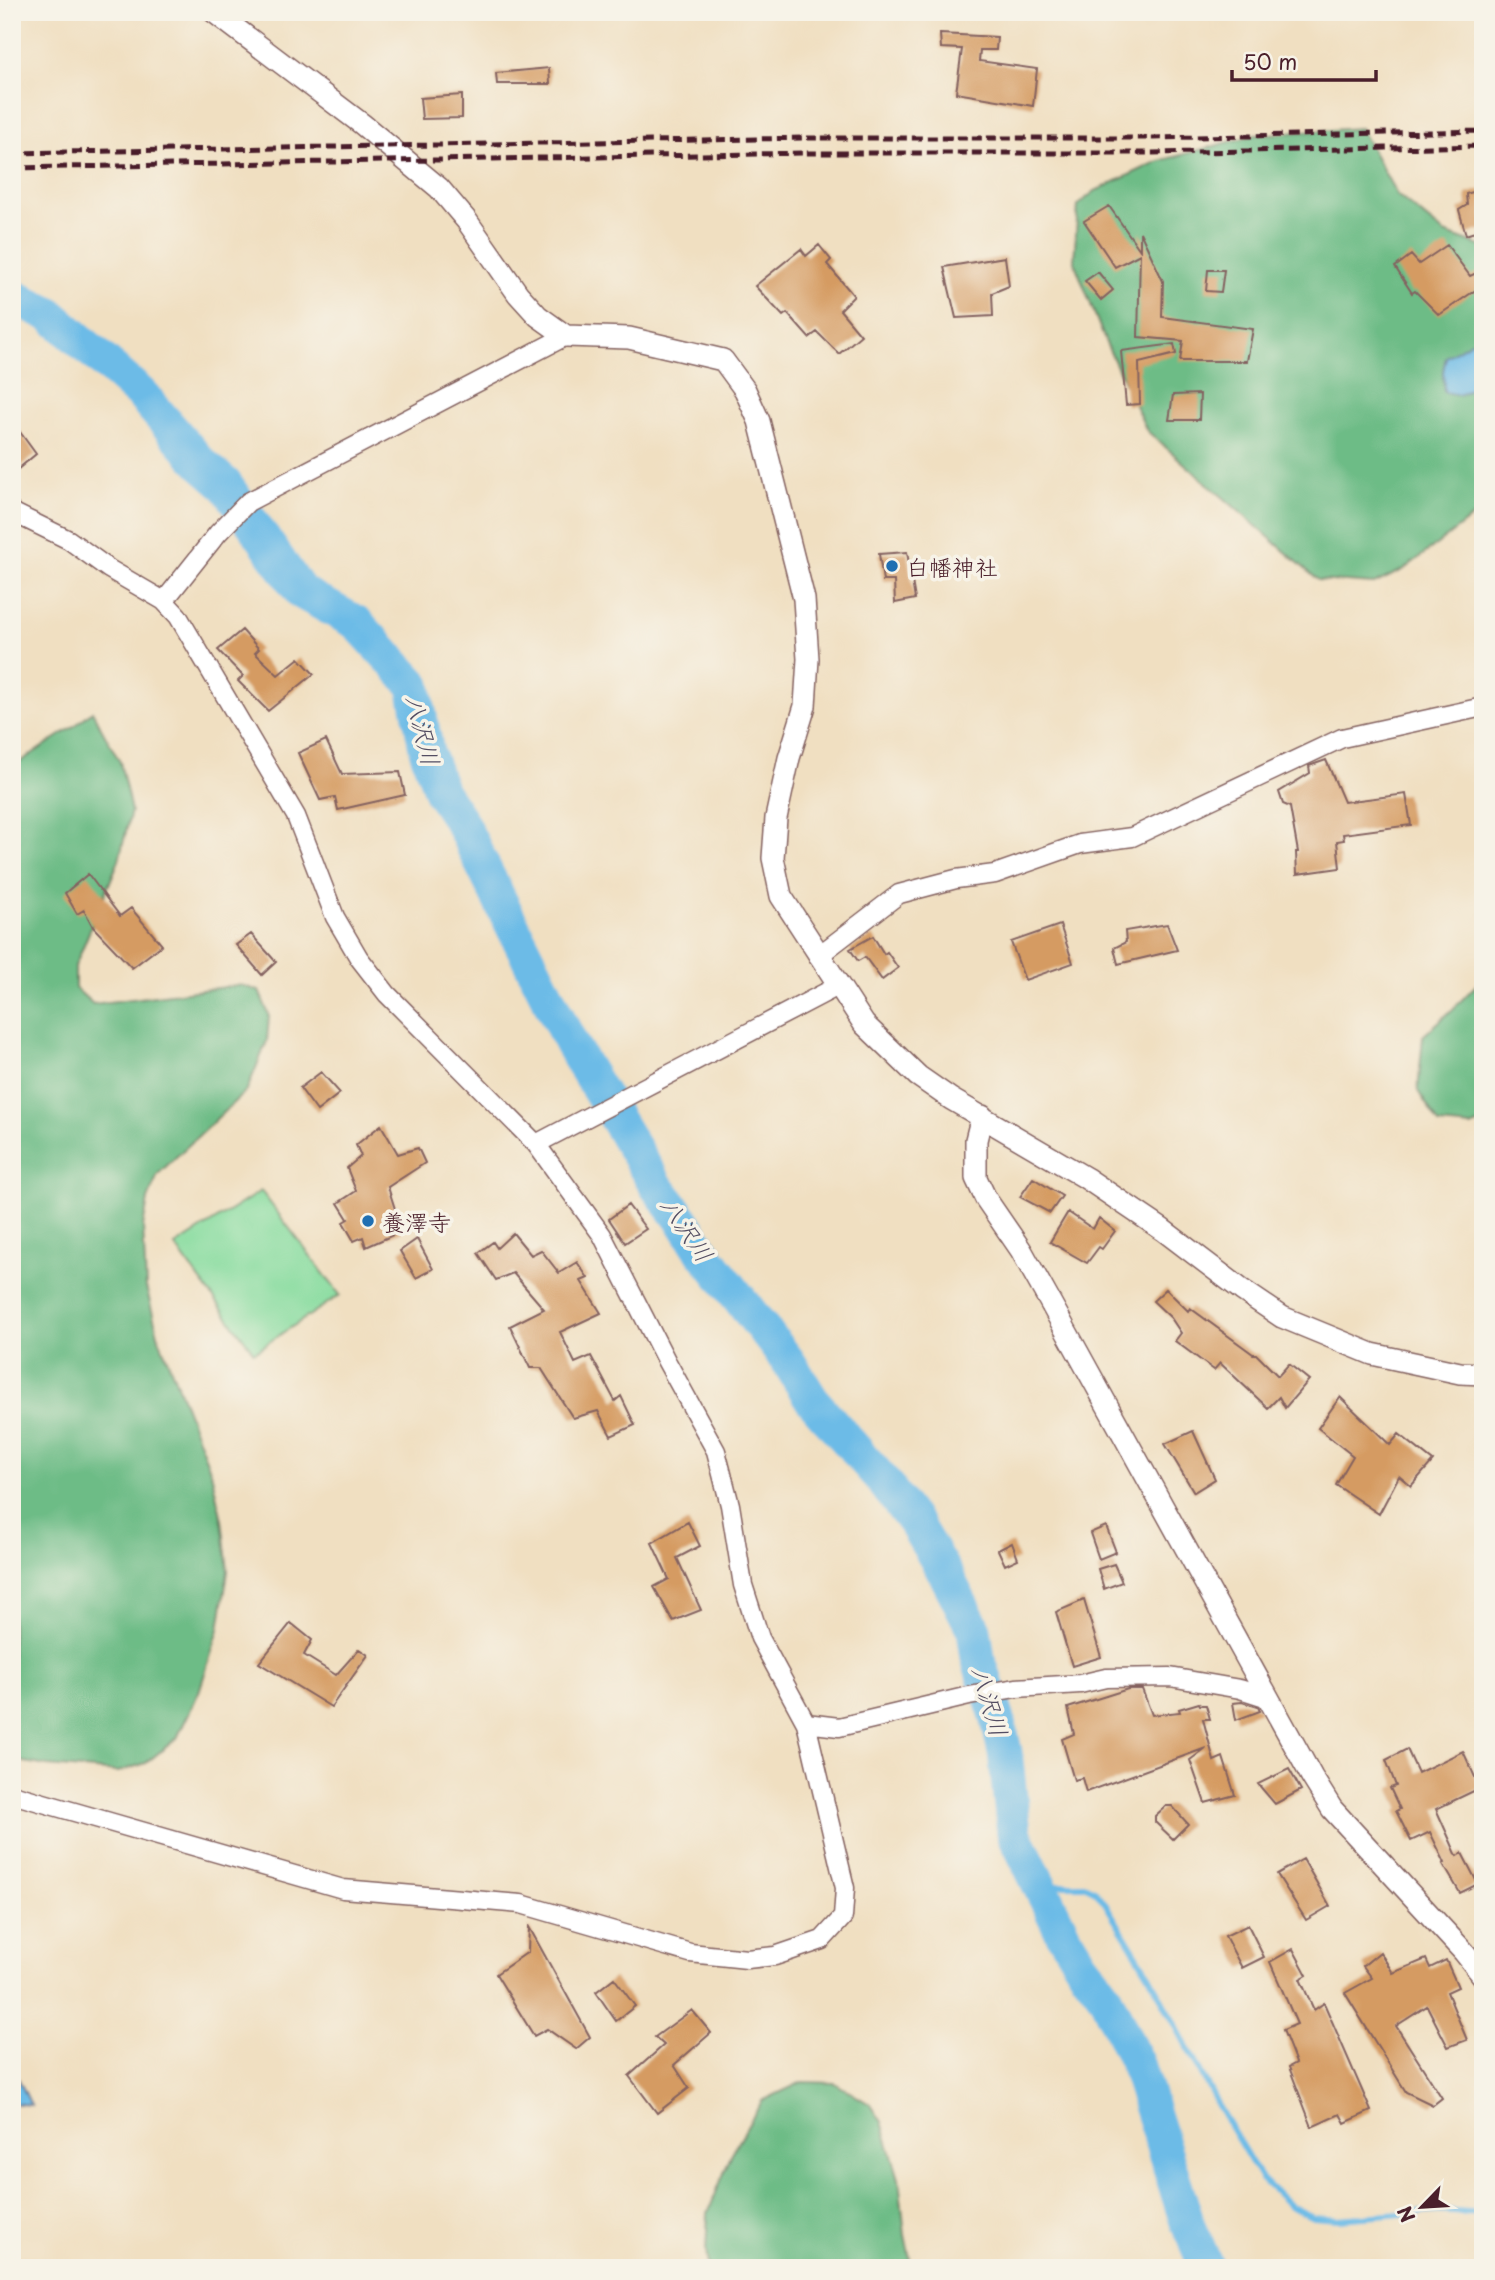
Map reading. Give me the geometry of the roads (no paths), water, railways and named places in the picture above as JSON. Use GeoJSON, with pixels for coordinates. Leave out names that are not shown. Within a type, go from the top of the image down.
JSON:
{"type":"FeatureCollection","features":[{"type":"Feature","properties":{"kind":"street"},"geometry":{"type":"LineString","coordinates":[[214,12],[362,124],[439,188],[467,221],[531,309],[566,337]]}},
{"type":"Feature","properties":{"kind":"street"},"geometry":{"type":"LineString","coordinates":[[164,601],[218,533],[248,502],[566,337],[629,338],[723,360],[745,390],[759,421],[804,599],[808,659],[805,706],[786,770],[776,818],[773,858],[781,896],[864,1024],[896,1057],[940,1091],[1086,1178],[1163,1230],[1282,1317],[1372,1354],[1439,1369],[1483,1374]]}},
{"type":"Feature","properties":{"kind":"street"},"geometry":{"type":"LineString","coordinates":[[12,512],[69,540],[109,569],[164,601],[178,616],[296,816],[335,917],[359,958],[387,994],[536,1144],[603,1235],[667,1362],[716,1451],[730,1505],[743,1585],[760,1638],[806,1723],[845,1888],[843,1917],[822,1940],[775,1956],[747,1959],[690,1953],[522,1904],[343,1889],[12,1794]]}},
{"type":"Feature","properties":{"kind":"street"},"geometry":{"type":"LineString","coordinates":[[818,956],[899,894],[956,879],[995,874],[1080,844],[1132,837],[1342,738],[1483,707]]}},
{"type":"Feature","properties":{"kind":"street"},"geometry":{"type":"LineString","coordinates":[[536,1144],[838,986]]}},
{"type":"Feature","properties":{"kind":"street"},"geometry":{"type":"LineString","coordinates":[[982,1116],[976,1140],[976,1178],[986,1199],[1021,1250],[1268,1699],[1332,1809],[1483,1976]]}},
{"type":"Feature","properties":{"kind":"street"},"geometry":{"type":"LineString","coordinates":[[806,1723],[839,1727],[969,1696],[1016,1688],[1080,1684],[1106,1678],[1170,1677],[1240,1689],[1268,1699]]}},
{"type":"Feature","properties":{"kind":"water"},"geometry":{"type":"Polygon","coordinates":[[[1483,335],[1483,383],[1459,395],[1444,392],[1443,371],[1446,357],[1483,335]]]}},
{"type":"Feature","properties":{"kind":"water"},"geometry":{"type":"Polygon","coordinates":[[[12,2075],[19,2080],[31,2105],[12,2103],[12,2075]]]}},
{"type":"Feature","properties":{"kind":"waterway","name":"八沢川"},"geometry":{"type":"LineString","coordinates":[[12,296],[51,315],[142,395],[201,463],[225,484],[301,592],[357,623],[414,685],[427,753],[441,792],[461,822],[571,1044],[657,1187],[700,1248],[788,1361],[812,1400],[883,1481],[916,1525],[974,1630],[978,1658],[998,1720],[1005,1752],[1014,1833],[1064,1936],[1105,1996],[1137,2064],[1187,2222],[1207,2268]]}},
{"type":"Feature","properties":{"kind":"waterway"},"geometry":{"type":"LineString","coordinates":[[1038,1885],[1084,1885],[1096,1891],[1149,1975],[1222,2113],[1261,2178],[1290,2206],[1313,2217],[1338,2219],[1439,2211],[1483,2214]]}},
{"type":"Feature","properties":{"kind":"railway"},"geometry":{"type":"LineString","coordinates":[[12,153],[808,138],[1152,138],[1483,131]]}},
{"type":"Feature","properties":{"kind":"railway"},"geometry":{"type":"LineString","coordinates":[[12,168],[808,153],[1152,153],[1483,146]]}},
{"type":"Feature","properties":{"kind":"place","name":"白幡神社"},"geometry":{"type":"Point","coordinates":[892,566]}},
{"type":"Feature","properties":{"kind":"place","name":"養澤寺"},"geometry":{"type":"Point","coordinates":[368,1221]}}]}
